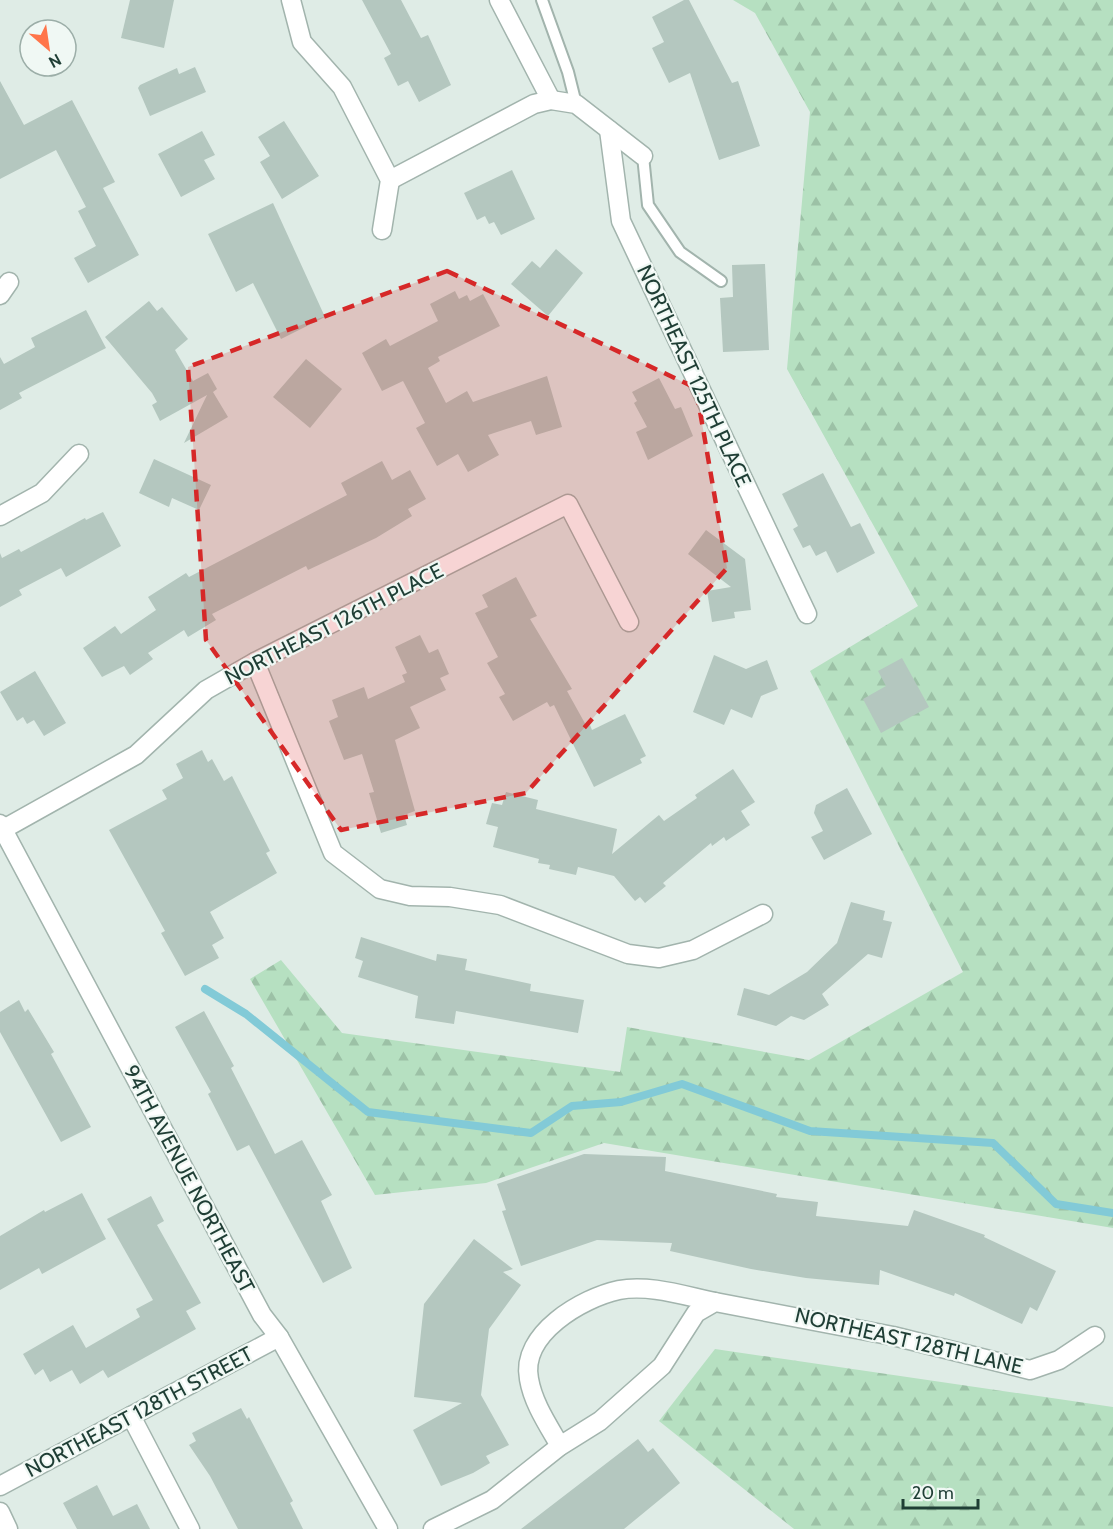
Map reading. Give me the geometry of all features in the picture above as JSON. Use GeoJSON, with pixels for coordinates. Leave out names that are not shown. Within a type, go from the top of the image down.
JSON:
{"type":"FeatureCollection","features":[{"type":"Feature","properties":{"kind":"street"},"geometry":{"type":"LineString","coordinates":[[291,0],[302,42],[342,87],[390,180],[382,230]]}},
{"type":"Feature","properties":{"kind":"street"},"geometry":{"type":"LineString","coordinates":[[499,0],[551,100]]}},
{"type":"Feature","properties":{"kind":"street"},"geometry":{"type":"LineString","coordinates":[[390,180],[534,104],[551,100],[576,104],[644,156]]}},
{"type":"Feature","properties":{"kind":"street","name":"NORTHEAST 125TH PLACE"},"geometry":{"type":"LineString","coordinates":[[609,130],[621,221],[807,614]]}},
{"type":"Feature","properties":{"kind":"street"},"geometry":{"type":"LineString","coordinates":[[0,516],[42,493],[79,454]]}},
{"type":"Feature","properties":{"kind":"street","name":"NORTHEAST 126TH PLACE"},"geometry":{"type":"LineString","coordinates":[[1,828],[136,755],[206,690],[255,662],[568,504],[628,622]]}},
{"type":"Feature","properties":{"kind":"street"},"geometry":{"type":"LineString","coordinates":[[255,662],[333,853],[380,889],[410,896],[450,897],[500,905],[628,954],[659,958],[693,950],[763,914]]}},
{"type":"Feature","properties":{"kind":"street","name":"94TH AVENUE NORTHEAST"},"geometry":{"type":"LineString","coordinates":[[1,828],[262,1315],[279,1337],[388,1529]]}},
{"type":"Feature","properties":{"kind":"street","name":"NORTHEAST 128TH LANE"},"geometry":{"type":"LineString","coordinates":[[560,1446],[540,1412],[528,1377],[533,1346],[560,1316],[592,1299],[620,1290],[651,1291],[893,1336],[1030,1370],[1059,1360],[1095,1336]]}},
{"type":"Feature","properties":{"kind":"street"},"geometry":{"type":"LineString","coordinates":[[433,1529],[492,1500],[560,1446],[600,1421],[662,1366],[696,1313],[714,1302]]}},
{"type":"Feature","properties":{"kind":"street","name":"NORTHEAST 128TH STREET"},"geometry":{"type":"LineString","coordinates":[[0,1486],[279,1337]]}},
{"type":"Feature","properties":{"kind":"street"},"geometry":{"type":"LineString","coordinates":[[131,1416],[190,1529]]}},
{"type":"Feature","properties":{"kind":"street"},"geometry":{"type":"LineString","coordinates":[[0,1512],[8,1529]]}},
{"type":"Feature","properties":{"kind":"lane"},"geometry":{"type":"LineString","coordinates":[[542,0],[568,72],[576,104]]}},
{"type":"Feature","properties":{"kind":"lane"},"geometry":{"type":"LineString","coordinates":[[644,156],[648,205],[680,252],[720,282]]}},
{"type":"Feature","properties":{"kind":"highlighted area"},"geometry":{"type":"Polygon","coordinates":[[[447,271],[696,388],[727,568],[526,793],[341,830],[206,640],[188,367],[447,271]]]}},
{"type":"Feature","properties":{"kind":"green space"},"geometry":{"type":"Polygon","coordinates":[[[733,0],[1113,0],[1113,1228],[604,1143],[486,1183],[375,1195],[250,979],[281,960],[342,1033],[620,1072],[627,1027],[809,1060],[963,972],[810,671],[918,606],[787,369],[810,112],[755,13],[733,0]]]}},
{"type":"Feature","properties":{"kind":"green space"},"geometry":{"type":"Polygon","coordinates":[[[715,1349],[1113,1407],[1113,1529],[794,1529],[659,1421],[715,1349]]]}},
{"type":"Feature","properties":{"kind":"building"},"geometry":{"type":"Polygon","coordinates":[[[130,0],[174,0],[164,48],[121,38],[130,0]]]}},
{"type":"Feature","properties":{"kind":"building"},"geometry":{"type":"Polygon","coordinates":[[[362,0],[401,0],[421,38],[428,35],[451,85],[419,102],[408,81],[398,86],[384,58],[391,54],[362,0]]]}},
{"type":"Feature","properties":{"kind":"building"},"geometry":{"type":"Polygon","coordinates":[[[684,0],[689,0],[732,83],[738,81],[760,146],[719,160],[690,73],[669,83],[652,48],[664,42],[652,17],[684,0]]]}},
{"type":"Feature","properties":{"kind":"building"},"geometry":{"type":"Polygon","coordinates":[[[195,67],[206,92],[150,116],[138,88],[140,85],[177,68],[179,74],[195,67]]]}},
{"type":"Feature","properties":{"kind":"building"},"geometry":{"type":"Polygon","coordinates":[[[0,81],[24,125],[72,100],[115,182],[103,188],[139,255],[88,283],[74,258],[96,246],[78,211],[86,207],[56,150],[0,179],[0,81]]]}},
{"type":"Feature","properties":{"kind":"building"},"geometry":{"type":"Polygon","coordinates":[[[284,121],[319,176],[282,199],[260,162],[270,156],[258,137],[284,121]]]}},
{"type":"Feature","properties":{"kind":"building"},"geometry":{"type":"Polygon","coordinates":[[[202,131],[215,155],[204,160],[215,179],[181,197],[158,154],[202,131]]]}},
{"type":"Feature","properties":{"kind":"building"},"geometry":{"type":"Polygon","coordinates":[[[512,170],[535,219],[501,235],[494,222],[489,224],[485,216],[477,220],[464,193],[512,170]]]}},
{"type":"Feature","properties":{"kind":"building"},"geometry":{"type":"Polygon","coordinates":[[[273,203],[325,317],[281,339],[253,283],[236,292],[208,234],[273,203]]]}},
{"type":"Feature","properties":{"kind":"building"},"geometry":{"type":"Polygon","coordinates":[[[556,249],[583,273],[548,316],[511,284],[532,261],[540,268],[556,249]]]}},
{"type":"Feature","properties":{"kind":"building"},"geometry":{"type":"Polygon","coordinates":[[[765,264],[769,350],[723,352],[720,298],[733,297],[732,265],[765,264]]]}},
{"type":"Feature","properties":{"kind":"building"},"geometry":{"type":"Polygon","coordinates":[[[455,291],[459,299],[467,295],[470,301],[483,294],[500,326],[438,357],[440,361],[428,368],[446,403],[467,391],[473,402],[547,376],[562,427],[536,435],[531,421],[488,435],[499,455],[468,472],[458,454],[437,466],[416,428],[425,423],[403,381],[382,391],[362,353],[386,339],[390,346],[438,321],[430,304],[455,291]]]}},
{"type":"Feature","properties":{"kind":"building"},"geometry":{"type":"Polygon","coordinates":[[[149,301],[157,311],[162,307],[188,339],[175,350],[193,381],[208,373],[217,389],[213,392],[228,417],[184,443],[207,395],[160,421],[152,405],[157,402],[152,393],[105,337],[149,301]]]}},
{"type":"Feature","properties":{"kind":"building"},"geometry":{"type":"Polygon","coordinates":[[[86,310],[106,348],[19,393],[22,398],[0,410],[0,357],[4,364],[35,347],[31,338],[86,310]]]}},
{"type":"Feature","properties":{"kind":"building"},"geometry":{"type":"Polygon","coordinates":[[[306,359],[342,389],[310,428],[273,397],[306,359]]]}},
{"type":"Feature","properties":{"kind":"building"},"geometry":{"type":"Polygon","coordinates":[[[659,378],[675,409],[681,407],[693,436],[648,460],[636,432],[647,427],[634,403],[637,401],[632,392],[659,378]]]}},
{"type":"Feature","properties":{"kind":"building"},"geometry":{"type":"Polygon","coordinates":[[[154,459],[211,485],[199,510],[172,498],[169,507],[139,493],[154,459]]]}},
{"type":"Feature","properties":{"kind":"building"},"geometry":{"type":"Polygon","coordinates":[[[382,461],[392,480],[410,470],[426,499],[408,509],[412,516],[376,538],[308,570],[306,566],[212,614],[216,620],[188,637],[184,630],[148,653],[153,659],[130,675],[124,666],[102,677],[83,648],[115,626],[121,634],[156,610],[148,597],[186,573],[189,577],[347,495],[341,483],[382,461]]]}},
{"type":"Feature","properties":{"kind":"building"},"geometry":{"type":"Polygon","coordinates":[[[823,473],[851,527],[860,523],[875,553],[837,573],[826,551],[816,556],[810,545],[803,548],[793,529],[798,526],[782,494],[823,473]]]}},
{"type":"Feature","properties":{"kind":"building"},"geometry":{"type":"Polygon","coordinates":[[[103,512],[121,546],[66,577],[61,568],[19,590],[22,595],[0,607],[0,553],[2,558],[19,549],[21,552],[85,518],[86,520],[103,512]]]}},
{"type":"Feature","properties":{"kind":"building"},"geometry":{"type":"Polygon","coordinates":[[[706,530],[745,559],[751,610],[734,612],[735,618],[712,622],[707,591],[731,587],[688,554],[706,530]]]}},
{"type":"Feature","properties":{"kind":"building"},"geometry":{"type":"Polygon","coordinates":[[[516,577],[537,616],[530,619],[572,689],[567,691],[587,727],[590,725],[592,730],[625,714],[646,756],[640,759],[642,763],[594,787],[554,705],[550,707],[547,702],[513,721],[499,697],[505,694],[487,663],[498,657],[475,613],[488,607],[482,595],[516,577]]]}},
{"type":"Feature","properties":{"kind":"building"},"geometry":{"type":"Polygon","coordinates":[[[420,635],[429,653],[438,649],[449,674],[440,678],[446,690],[410,707],[420,728],[395,740],[415,811],[404,815],[407,825],[381,833],[369,793],[374,792],[362,754],[344,760],[329,721],[338,717],[332,700],[364,687],[368,699],[405,682],[402,675],[407,673],[395,647],[420,635]]]}},
{"type":"Feature","properties":{"kind":"building"},"geometry":{"type":"Polygon","coordinates":[[[714,655],[746,669],[767,660],[778,689],[761,696],[752,718],[731,709],[724,725],[693,712],[714,655]]]}},
{"type":"Feature","properties":{"kind":"building"},"geometry":{"type":"Polygon","coordinates":[[[902,658],[929,707],[881,733],[863,699],[886,686],[878,671],[902,658]]]}},
{"type":"Feature","properties":{"kind":"building"},"geometry":{"type":"Polygon","coordinates":[[[35,671],[66,723],[44,736],[34,720],[27,724],[23,717],[17,721],[0,692],[35,671]]]}},
{"type":"Feature","properties":{"kind":"building"},"geometry":{"type":"Polygon","coordinates":[[[202,750],[208,762],[212,759],[224,781],[232,776],[270,851],[266,853],[277,873],[210,912],[224,938],[212,945],[219,958],[185,976],[161,933],[165,931],[109,830],[167,799],[162,790],[183,778],[176,764],[202,750]]]}},
{"type":"Feature","properties":{"kind":"building"},"geometry":{"type":"Polygon","coordinates":[[[733,769],[755,802],[741,811],[750,825],[726,841],[724,837],[712,846],[711,843],[663,883],[666,886],[645,903],[640,897],[635,901],[614,876],[578,867],[576,875],[549,869],[550,865],[538,863],[539,859],[493,847],[498,827],[486,824],[492,803],[502,805],[506,792],[538,800],[536,809],[617,829],[612,854],[659,815],[664,821],[697,798],[695,795],[733,769]]]}},
{"type":"Feature","properties":{"kind":"building"},"geometry":{"type":"Polygon","coordinates":[[[847,788],[872,834],[824,860],[811,837],[823,831],[814,813],[816,805],[847,788]]]}},
{"type":"Feature","properties":{"kind":"building"},"geometry":{"type":"Polygon","coordinates":[[[851,902],[885,911],[883,920],[892,922],[882,958],[868,954],[822,994],[829,1005],[804,1020],[791,1016],[776,1026],[737,1015],[744,988],[769,995],[807,972],[837,943],[851,902]]]}},
{"type":"Feature","properties":{"kind":"building"},"geometry":{"type":"Polygon","coordinates":[[[361,937],[436,961],[437,954],[467,959],[465,970],[531,984],[530,991],[584,1000],[578,1033],[456,1011],[454,1024],[415,1018],[418,996],[358,977],[363,961],[355,958],[361,937]]]}},
{"type":"Feature","properties":{"kind":"building"},"geometry":{"type":"Polygon","coordinates":[[[19,1000],[25,1012],[28,1009],[54,1052],[51,1054],[91,1127],[61,1142],[0,1032],[0,1012],[19,1000]]]}},
{"type":"Feature","properties":{"kind":"building"},"geometry":{"type":"Polygon","coordinates":[[[204,1011],[234,1066],[231,1068],[275,1154],[302,1140],[332,1195],[321,1201],[352,1268],[323,1283],[249,1145],[237,1151],[208,1094],[211,1092],[175,1027],[204,1011]]]}},
{"type":"Feature","properties":{"kind":"building"},"geometry":{"type":"Polygon","coordinates":[[[584,1154],[666,1157],[665,1171],[777,1194],[776,1197],[818,1202],[816,1216],[908,1226],[914,1210],[985,1235],[984,1237],[1056,1271],[1037,1311],[1030,1307],[1022,1324],[955,1293],[954,1296],[880,1270],[879,1285],[806,1278],[751,1269],[670,1251],[672,1243],[597,1240],[521,1266],[502,1211],[506,1210],[497,1184],[584,1154]]]}},
{"type":"Feature","properties":{"kind":"building"},"geometry":{"type":"Polygon","coordinates":[[[82,1193],[106,1239],[42,1274],[39,1268],[0,1290],[0,1236],[44,1210],[45,1212],[82,1193]]]}},
{"type":"Feature","properties":{"kind":"building"},"geometry":{"type":"Polygon","coordinates":[[[151,1196],[164,1221],[157,1225],[201,1303],[186,1311],[196,1329],[108,1378],[103,1370],[80,1384],[72,1370],[50,1382],[43,1369],[35,1375],[23,1354],[73,1325],[86,1348],[140,1317],[136,1309],[153,1300],[107,1219],[151,1196]]]}},
{"type":"Feature","properties":{"kind":"building"},"geometry":{"type":"Polygon","coordinates":[[[474,1239],[513,1269],[503,1272],[521,1285],[489,1329],[481,1395],[509,1445],[486,1456],[490,1463],[473,1473],[441,1486],[413,1430],[462,1403],[414,1397],[424,1304],[474,1239]]]}},
{"type":"Feature","properties":{"kind":"building"},"geometry":{"type":"Polygon","coordinates":[[[241,1408],[247,1419],[249,1417],[293,1501],[290,1503],[303,1529],[238,1529],[210,1476],[189,1445],[196,1441],[192,1433],[241,1408]]]}},
{"type":"Feature","properties":{"kind":"building"},"geometry":{"type":"Polygon","coordinates":[[[638,1439],[648,1452],[653,1448],[680,1483],[624,1529],[521,1529],[638,1439]]]}},
{"type":"Feature","properties":{"kind":"building"},"geometry":{"type":"Polygon","coordinates":[[[97,1485],[113,1516],[137,1504],[150,1529],[77,1529],[63,1503],[97,1485]]]}},
{"type":"Feature","properties":{"kind":"waterway"},"geometry":{"type":"LineString","coordinates":[[205,989],[246,1014],[368,1112],[531,1133],[572,1106],[621,1102],[682,1084],[810,1131],[993,1143],[1056,1204],[1113,1213]]}}]}
